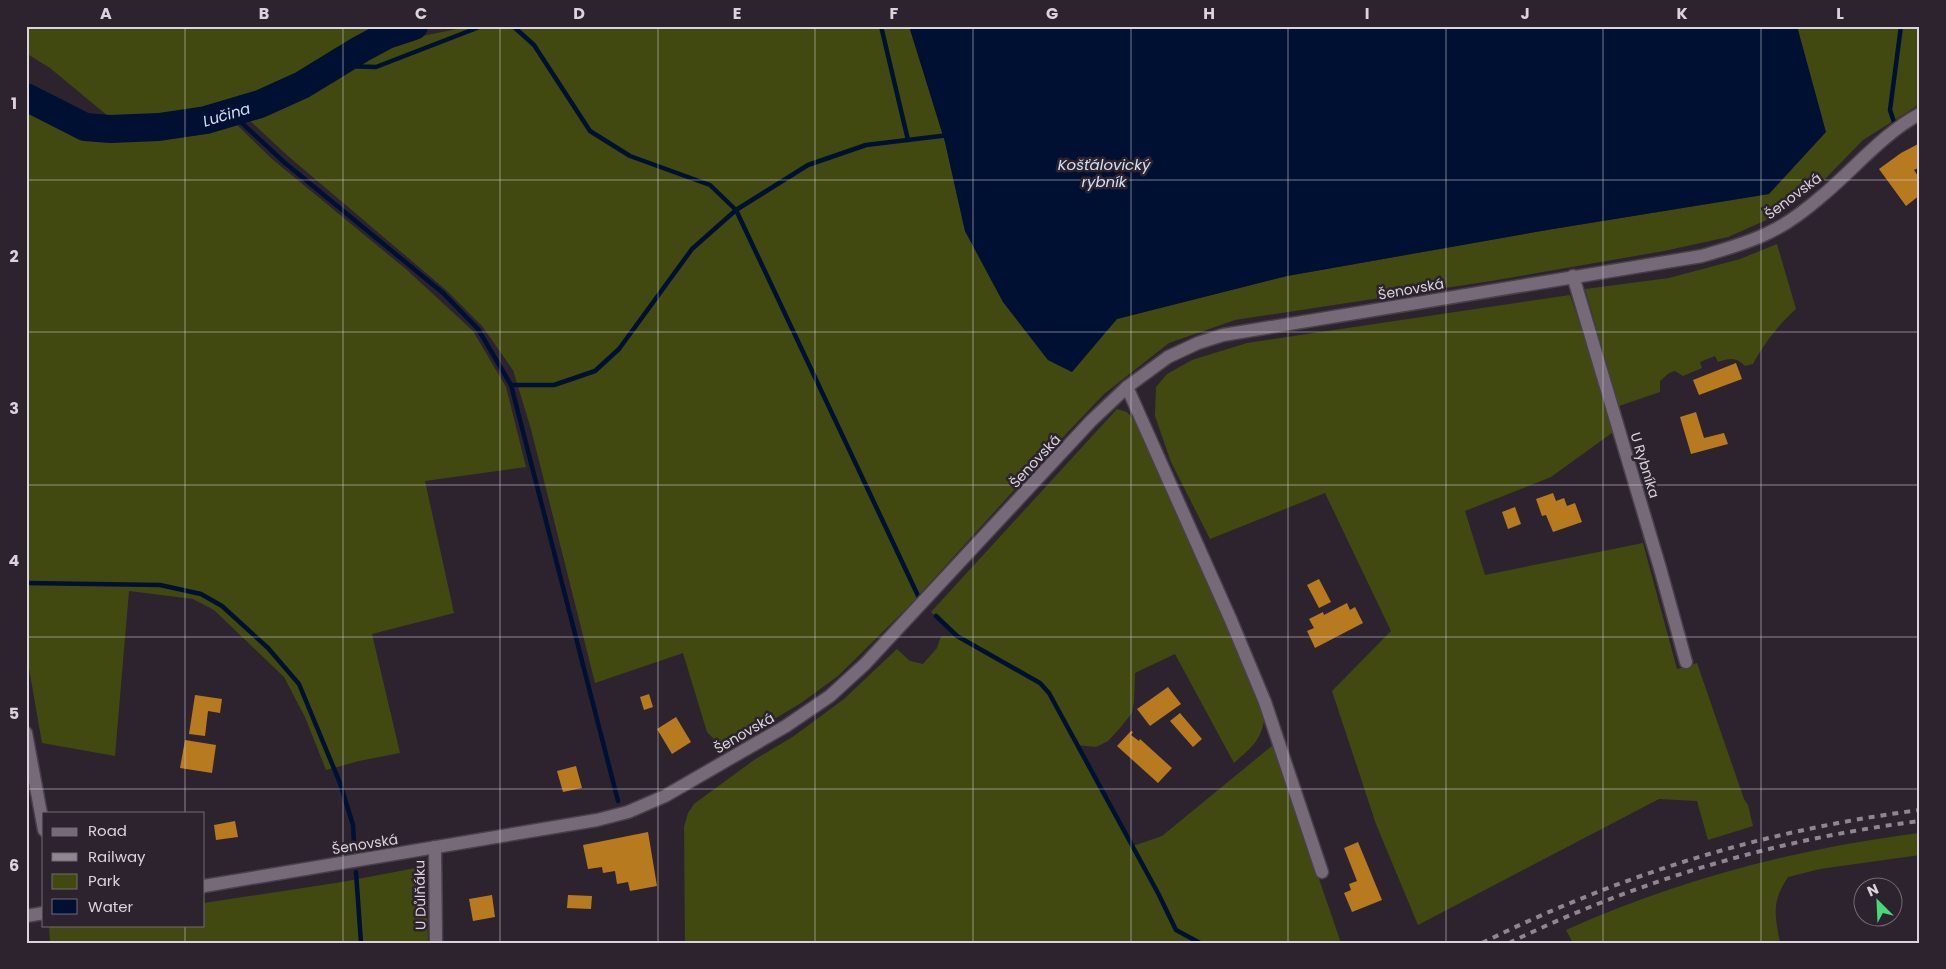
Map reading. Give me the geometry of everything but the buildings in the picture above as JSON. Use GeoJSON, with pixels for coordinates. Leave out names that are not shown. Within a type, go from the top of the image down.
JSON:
{"type":"FeatureCollection","features":[{"type":"Feature","properties":{"kind":"street","name":"Šenovská"},"geometry":{"type":"LineString","coordinates":[[205,886],[597,820],[628,812],[666,796],[786,726],[830,696],[865,664],[1092,421],[1127,387],[1168,357],[1198,343],[1223,336],[1573,276],[1702,256],[1738,245],[1770,233],[1793,219],[1824,195],[1910,119],[1920,114]]}},
{"type":"Feature","properties":{"kind":"street","name":"U Rybníka"},"geometry":{"type":"LineString","coordinates":[[1573,276],[1686,662]]}},
{"type":"Feature","properties":{"kind":"street"},"geometry":{"type":"LineString","coordinates":[[1127,387],[1230,618],[1265,702],[1322,872]]}},
{"type":"Feature","properties":{"kind":"street"},"geometry":{"type":"LineString","coordinates":[[26,734],[42,819]]}},
{"type":"Feature","properties":{"kind":"street","name":"U Důlňáku"},"geometry":{"type":"LineString","coordinates":[[435,847],[436,943]]}},
{"type":"Feature","properties":{"kind":"street"},"geometry":{"type":"LineString","coordinates":[[26,916],[42,913]]}},
{"type":"Feature","properties":{"kind":"green space"},"geometry":{"type":"Polygon","coordinates":[[[26,26],[386,26],[334,49],[295,77],[253,96],[169,117],[114,121],[50,68],[29,55],[26,76],[26,26]]]}},
{"type":"Feature","properties":{"kind":"green space"},"geometry":{"type":"Polygon","coordinates":[[[472,26],[909,26],[945,142],[965,231],[1003,302],[1048,360],[1072,372],[1116,319],[1287,276],[1553,229],[1769,194],[1798,32],[1797,26],[1920,26],[1920,104],[1863,140],[1825,179],[1780,214],[1728,237],[1664,251],[1491,281],[1235,320],[1169,343],[1104,394],[909,606],[838,676],[801,703],[728,747],[721,746],[707,732],[683,653],[595,683],[531,429],[513,370],[482,326],[446,290],[288,156],[247,118],[302,97],[334,82],[349,70],[407,39],[472,26]]]}},
{"type":"Feature","properties":{"kind":"green space"},"geometry":{"type":"Polygon","coordinates":[[[26,107],[53,125],[92,141],[146,141],[207,134],[235,123],[272,159],[407,270],[473,331],[506,387],[526,467],[425,481],[454,613],[372,634],[400,753],[326,770],[305,717],[284,677],[214,610],[193,599],[129,591],[115,756],[42,743],[26,651],[26,107]]]}},
{"type":"Feature","properties":{"kind":"green space"},"geometry":{"type":"Polygon","coordinates":[[[1777,244],[1796,309],[1772,334],[1753,364],[1745,366],[1733,359],[1718,362],[1715,356],[1700,362],[1702,368],[1683,376],[1675,371],[1669,373],[1660,381],[1660,392],[1619,406],[1585,289],[1669,278],[1740,259],[1777,244]]]}},
{"type":"Feature","properties":{"kind":"green space"},"geometry":{"type":"Polygon","coordinates":[[[1570,295],[1616,430],[1551,477],[1465,511],[1485,575],[1643,543],[1677,669],[1697,663],[1744,799],[1748,805],[1753,826],[1708,840],[1697,801],[1659,799],[1418,925],[1376,824],[1332,691],[1391,631],[1325,493],[1210,539],[1171,462],[1155,416],[1156,387],[1167,374],[1192,360],[1247,343],[1570,295]]]}},
{"type":"Feature","properties":{"kind":"green space"},"geometry":{"type":"Polygon","coordinates":[[[1117,409],[1127,412],[1135,421],[1234,635],[1265,715],[1264,724],[1259,737],[1234,763],[1175,654],[1135,673],[1132,713],[1108,741],[1096,747],[1077,745],[1133,846],[1162,836],[1273,745],[1341,943],[685,943],[684,827],[688,813],[694,804],[754,760],[794,736],[844,699],[897,649],[910,661],[923,664],[937,648],[941,636],[957,636],[931,612],[1117,409]]]}},
{"type":"Feature","properties":{"kind":"green space"},"geometry":{"type":"Polygon","coordinates":[[[1920,833],[1920,855],[1820,869],[1788,877],[1779,894],[1776,909],[1780,943],[1573,943],[1566,930],[1651,896],[1739,868],[1829,847],[1920,833]]]}},
{"type":"Feature","properties":{"kind":"green space"},"geometry":{"type":"Polygon","coordinates":[[[426,866],[428,943],[50,943],[49,926],[205,926],[205,903],[342,882],[426,866]]]}},
{"type":"Feature","properties":{"kind":"water","name":"Košťálovický rybník"},"geometry":{"type":"Polygon","coordinates":[[[909,26],[1797,26],[1826,132],[1769,194],[1553,229],[1287,276],[1117,319],[1072,372],[1048,360],[1003,302],[965,231],[945,142],[909,26]]]}},
{"type":"Feature","properties":{"kind":"waterway","name":"Lučina"},"geometry":{"type":"LineString","coordinates":[[26,97],[85,127],[110,129],[159,127],[206,120],[260,104],[302,85],[387,35],[414,26]]}},
{"type":"Feature","properties":{"kind":"waterway"},"geometry":{"type":"LineString","coordinates":[[338,62],[343,66],[376,67],[482,26]]}},
{"type":"Feature","properties":{"kind":"waterway"},"geometry":{"type":"LineString","coordinates":[[489,26],[514,27],[534,45],[590,131],[630,156],[710,185],[736,210],[921,602]]}},
{"type":"Feature","properties":{"kind":"waterway"},"geometry":{"type":"LineString","coordinates":[[881,26],[908,140]]}},
{"type":"Feature","properties":{"kind":"waterway"},"geometry":{"type":"LineString","coordinates":[[1895,125],[1890,110],[1901,26]]}},
{"type":"Feature","properties":{"kind":"waterway"},"geometry":{"type":"LineString","coordinates":[[206,120],[231,113],[285,163],[443,293],[478,329],[511,385],[554,385],[595,371],[619,349],[692,249],[736,210],[808,165],[866,145],[949,135]]}},
{"type":"Feature","properties":{"kind":"waterway"},"geometry":{"type":"LineString","coordinates":[[511,385],[618,801]]}},
{"type":"Feature","properties":{"kind":"waterway"},"geometry":{"type":"LineString","coordinates":[[26,583],[160,585],[201,594],[222,606],[268,648],[299,684],[340,783],[353,825],[354,844]]}},
{"type":"Feature","properties":{"kind":"waterway"},"geometry":{"type":"LineString","coordinates":[[936,616],[957,636],[1040,683],[1049,693],[1158,893],[1176,930],[1200,943]]}},
{"type":"Feature","properties":{"kind":"waterway"},"geometry":{"type":"LineString","coordinates":[[356,872],[361,943]]}},
{"type":"Feature","properties":{"kind":"railway"},"geometry":{"type":"LineString","coordinates":[[1482,943],[1588,896],[1695,858],[1806,830],[1920,810]]}},
{"type":"Feature","properties":{"kind":"railway"},"geometry":{"type":"LineString","coordinates":[[1509,943],[1558,920],[1608,900],[1658,881],[1710,865],[1814,839],[1920,821]]}}]}
